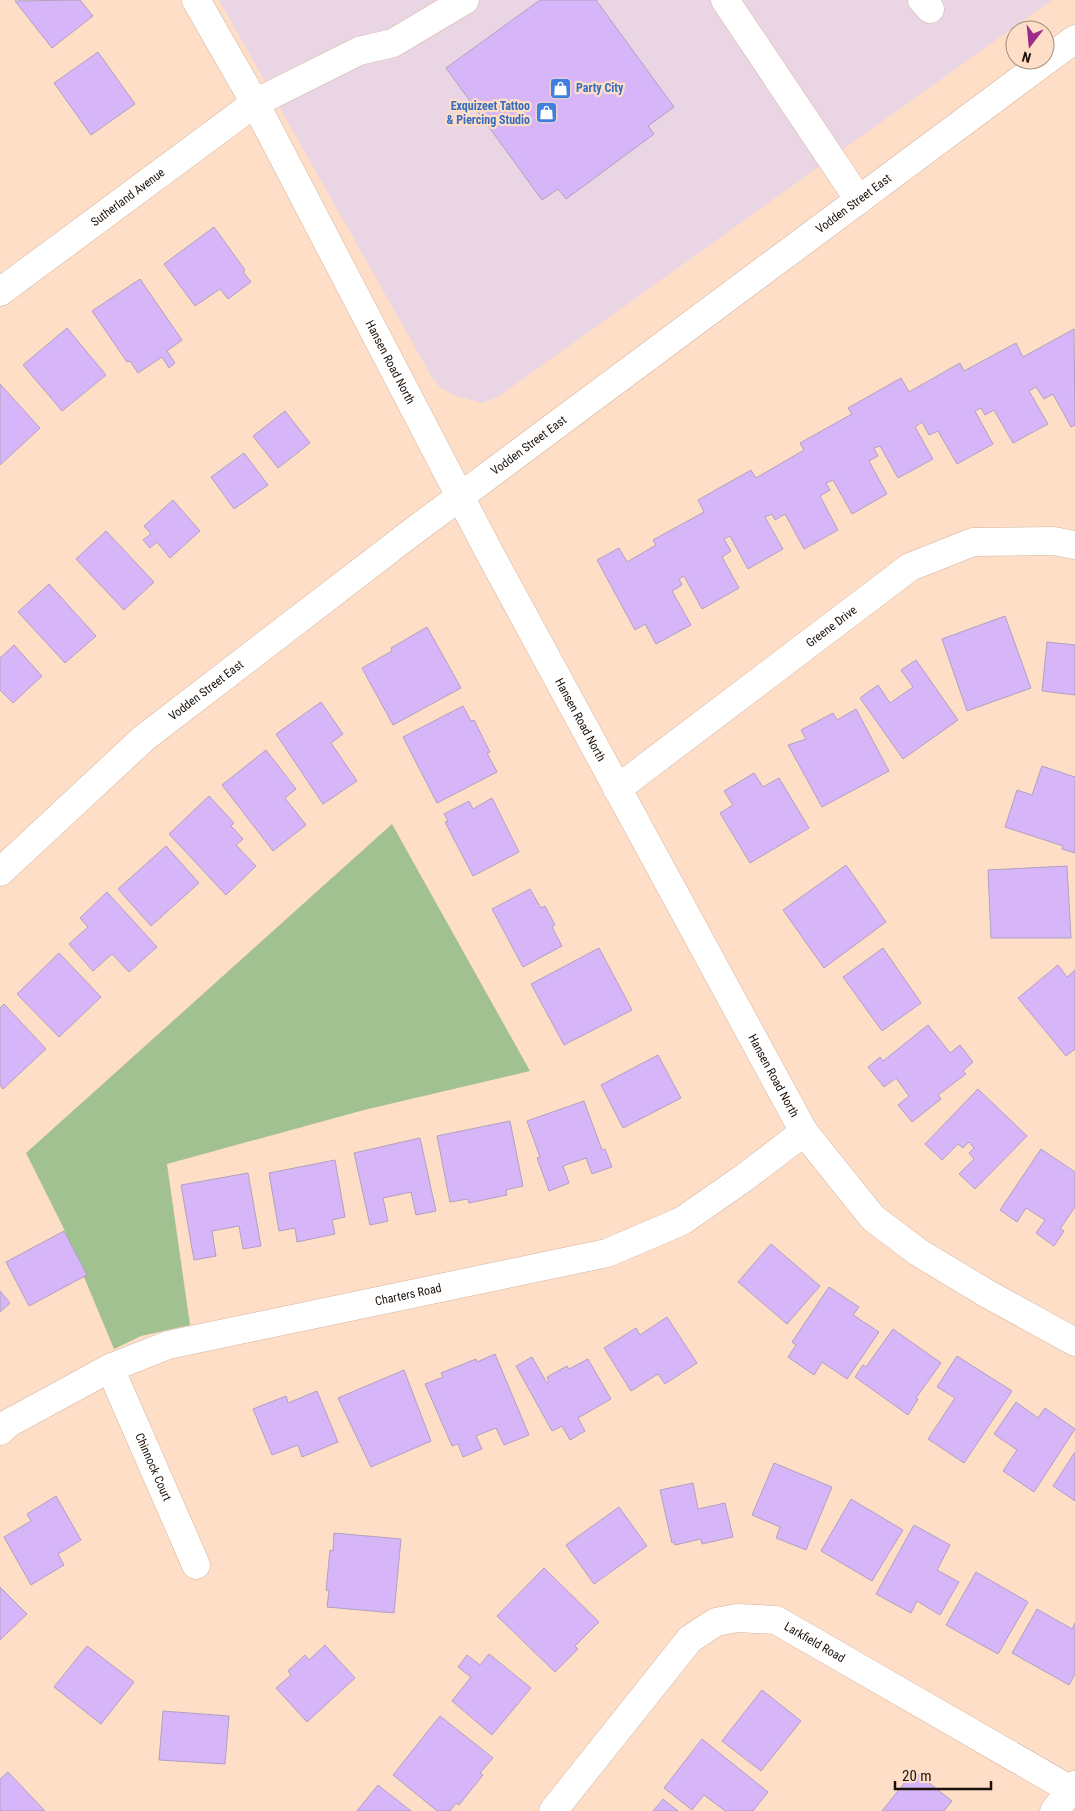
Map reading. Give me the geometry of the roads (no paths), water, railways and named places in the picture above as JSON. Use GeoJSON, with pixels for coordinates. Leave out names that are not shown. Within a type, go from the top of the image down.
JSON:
{"type":"FeatureCollection","features":[{"type":"Feature","properties":{"kind":"street","name":"Hansen Road North"},"geometry":{"type":"LineString","coordinates":[[196,0],[255,103],[460,497],[617,790],[804,1132],[873,1218],[927,1257],[1075,1342]]}},
{"type":"Feature","properties":{"kind":"street","name":"Sutherland Avenue"},"geometry":{"type":"LineString","coordinates":[[0,292],[255,103],[359,51],[393,43],[465,0]]}},
{"type":"Feature","properties":{"kind":"street"},"geometry":{"type":"LineString","coordinates":[[725,0],[858,200]]}},
{"type":"Feature","properties":{"kind":"street","name":"Vodden Street East"},"geometry":{"type":"LineString","coordinates":[[0,872],[144,738],[460,497],[1075,39]]}},
{"type":"Feature","properties":{"kind":"street","name":"Greene Drive"},"geometry":{"type":"LineString","coordinates":[[617,790],[910,567],[973,542],[1053,541],[1075,545]]}},
{"type":"Feature","properties":{"kind":"street","name":"Charters Road"},"geometry":{"type":"LineString","coordinates":[[0,1431],[9,1423],[110,1368],[168,1345],[607,1253],[682,1221],[745,1177],[804,1132]]}},
{"type":"Feature","properties":{"kind":"street","name":"Chinnock Court"},"geometry":{"type":"LineString","coordinates":[[110,1368],[196,1565]]}},
{"type":"Feature","properties":{"kind":"street","name":"Larkfield Road"},"geometry":{"type":"LineString","coordinates":[[553,1811],[690,1640],[716,1622],[737,1618],[776,1620],[1073,1787]]}},
{"type":"Feature","properties":{"kind":"street"},"geometry":{"type":"LineString","coordinates":[[1054,1811],[1073,1787]]}},
{"type":"Feature","properties":{"kind":"place","name":"Party City"},"geometry":{"type":"Point","coordinates":[560,88]}},
{"type":"Feature","properties":{"kind":"place","name":"Exquizeet Tattoo & Piercing Studio"},"geometry":{"type":"Point","coordinates":[546,113]}}]}
